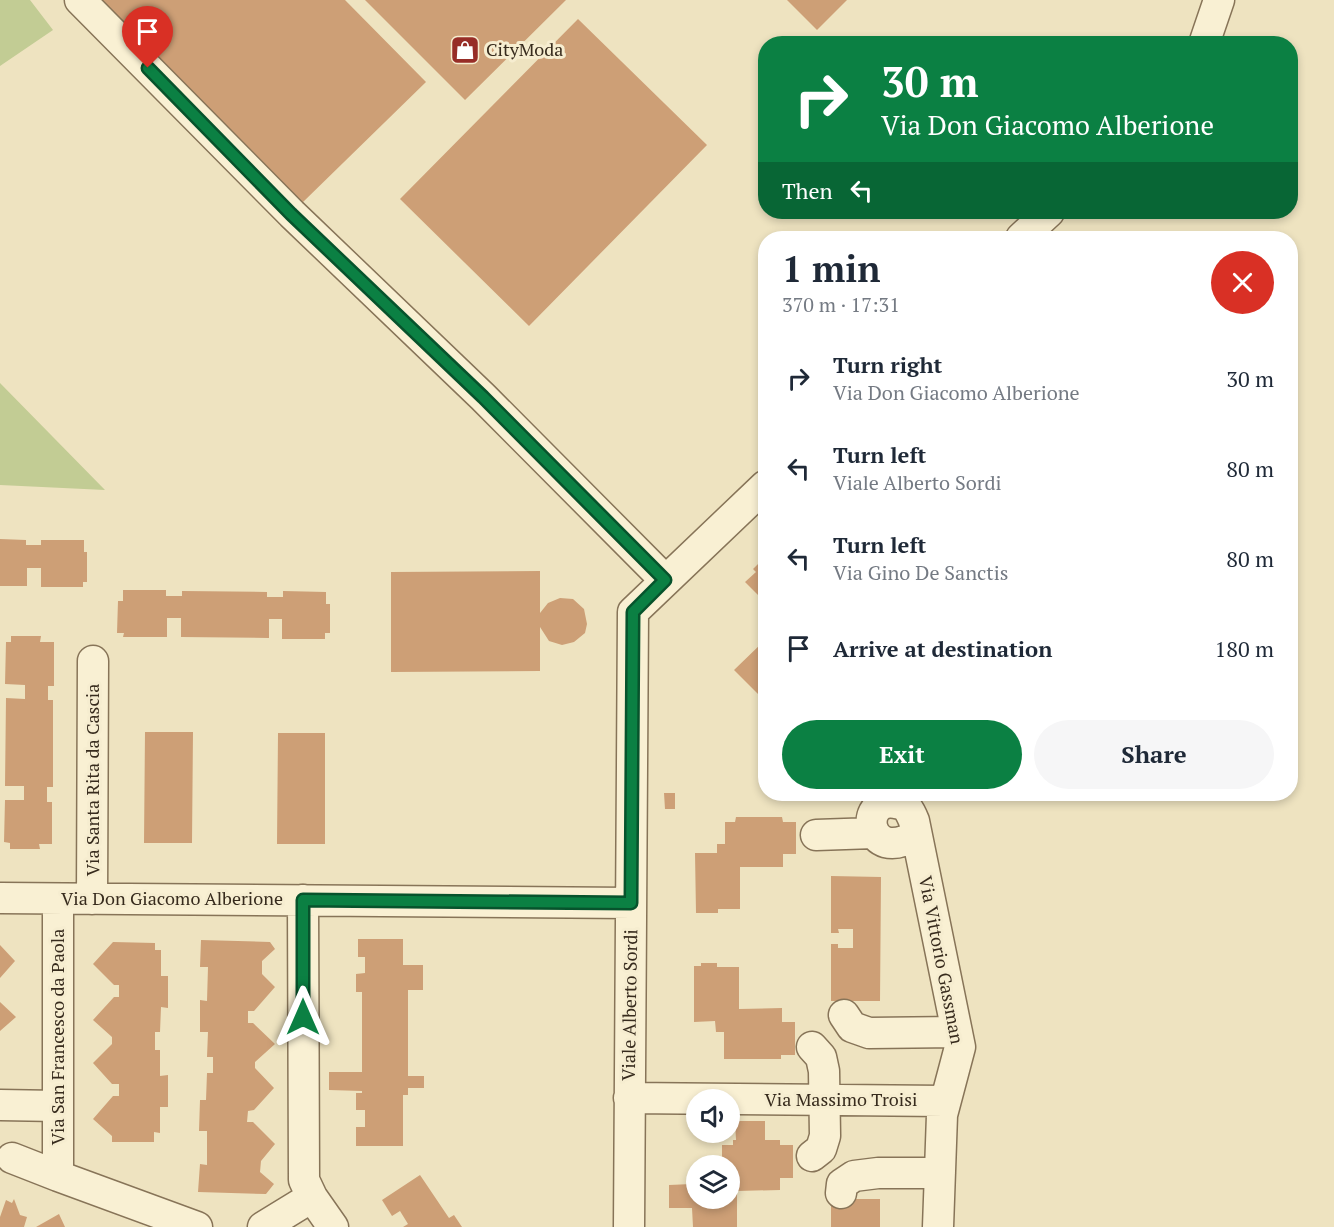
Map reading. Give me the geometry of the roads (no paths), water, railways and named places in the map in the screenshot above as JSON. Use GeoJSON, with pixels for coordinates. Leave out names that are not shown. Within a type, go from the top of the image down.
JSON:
{"type":"FeatureCollection","features":[{"type":"Feature","properties":{"kind":"street"},"geometry":{"type":"LineString","coordinates":[[80,0],[291,214],[483,397],[665,580]]}},
{"type":"Feature","properties":{"kind":"street"},"geometry":{"type":"LineString","coordinates":[[1207,36],[1219,0]]}},
{"type":"Feature","properties":{"kind":"street"},"geometry":{"type":"LineString","coordinates":[[1029,231],[1041,219]]}},
{"type":"Feature","properties":{"kind":"street","name":"Viale Alberto Sordi"},"geometry":{"type":"LineString","coordinates":[[629,1227],[633,612],[758,493]]}},
{"type":"Feature","properties":{"kind":"street","name":"Via Santa Rita da Cascia"},"geometry":{"type":"LineString","coordinates":[[92,899],[93,661]]}},
{"type":"Feature","properties":{"kind":"street","name":"Via Vittorio Gassman"},"geometry":{"type":"LineString","coordinates":[[874,833],[871,818],[877,801]]}},
{"type":"Feature","properties":{"kind":"street","name":"Via Vittorio Gassman"},"geometry":{"type":"LineString","coordinates":[[886,801],[900,803],[910,809],[914,821],[960,1047],[942,1115],[938,1227]]}},
{"type":"Feature","properties":{"kind":"street"},"geometry":{"type":"LineString","coordinates":[[816,835],[874,833],[880,841],[891,844],[905,842],[916,835]]}},
{"type":"Feature","properties":{"kind":"street","name":"Via Don Giacomo Alberione"},"geometry":{"type":"LineString","coordinates":[[0,898],[631,903]]}},
{"type":"Feature","properties":{"kind":"street","name":"Via San Francesco da Paola"},"geometry":{"type":"LineString","coordinates":[[58,899],[58,1176]]}},
{"type":"Feature","properties":{"kind":"street"},"geometry":{"type":"LineString","coordinates":[[303,900],[304,1180],[312,1197],[333,1227]]}},
{"type":"Feature","properties":{"kind":"street"},"geometry":{"type":"LineString","coordinates":[[844,1016],[852,1027],[869,1033],[957,1032]]}},
{"type":"Feature","properties":{"kind":"street"},"geometry":{"type":"LineString","coordinates":[[812,1047],[821,1057],[824,1071],[825,1136],[821,1149],[812,1156]]}},
{"type":"Feature","properties":{"kind":"street","name":"Via Massimo Troisi"},"geometry":{"type":"LineString","coordinates":[[629,1098],[944,1101]]}},
{"type":"Feature","properties":{"kind":"street"},"geometry":{"type":"LineString","coordinates":[[0,1105],[58,1106]]}},
{"type":"Feature","properties":{"kind":"street","name":"Via San Francesco da Paola"},"geometry":{"type":"LineString","coordinates":[[12,1158],[197,1227]]}},
{"type":"Feature","properties":{"kind":"street"},"geometry":{"type":"LineString","coordinates":[[841,1193],[842,1184],[854,1176],[878,1173],[940,1173]]}},
{"type":"Feature","properties":{"kind":"street"},"geometry":{"type":"LineString","coordinates":[[263,1227],[312,1197]]}},
{"type":"Feature","properties":{"kind":"place","name":"CityModa"},"geometry":{"type":"Point","coordinates":[465,50]}}]}
